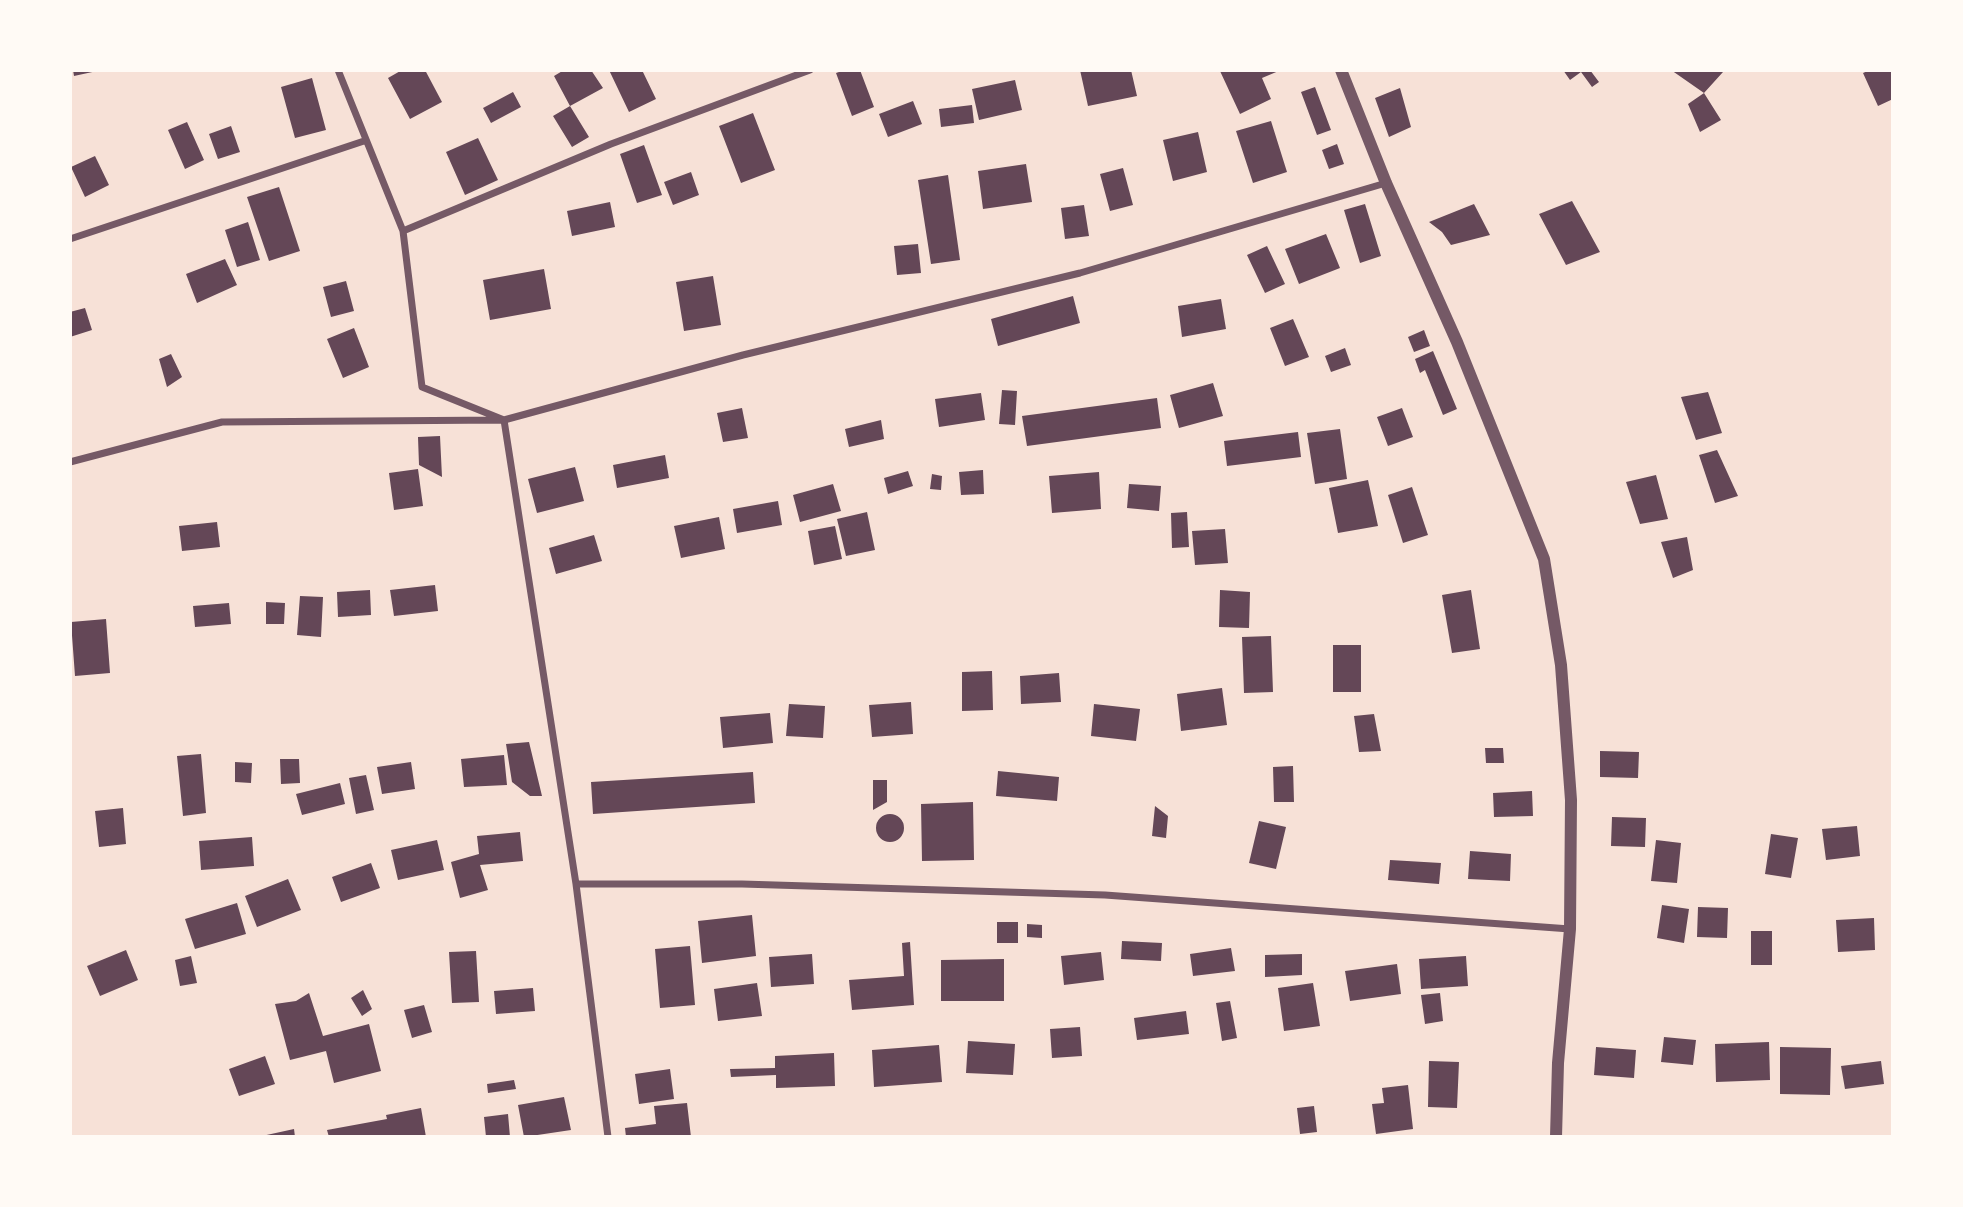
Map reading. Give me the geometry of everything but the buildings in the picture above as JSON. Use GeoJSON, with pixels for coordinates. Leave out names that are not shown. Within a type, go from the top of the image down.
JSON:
{"type":"FeatureCollection","features":[{"type":"Feature","properties":{"kind":"street"},"geometry":{"type":"LineString","coordinates":[[338,70],[402,231],[422,387],[503,421]]}},
{"type":"Feature","properties":{"kind":"street"},"geometry":{"type":"LineString","coordinates":[[402,231],[611,144],[810,70]]}},
{"type":"Feature","properties":{"kind":"street"},"geometry":{"type":"LineString","coordinates":[[1341,70],[1386,183],[1457,342],[1544,558],[1561,665],[1570,786],[1570,929],[1558,1063],[1556,1137]]}},
{"type":"Feature","properties":{"kind":"street"},"geometry":{"type":"LineString","coordinates":[[70,239],[364,141]]}},
{"type":"Feature","properties":{"kind":"street"},"geometry":{"type":"LineString","coordinates":[[70,462],[222,422],[503,421],[743,355],[1080,272],[1386,183]]}},
{"type":"Feature","properties":{"kind":"street"},"geometry":{"type":"LineString","coordinates":[[503,421],[576,884],[608,1137]]}},
{"type":"Feature","properties":{"kind":"street"},"geometry":{"type":"LineString","coordinates":[[576,884],[741,884],[1105,895],[1570,929]]}}]}
